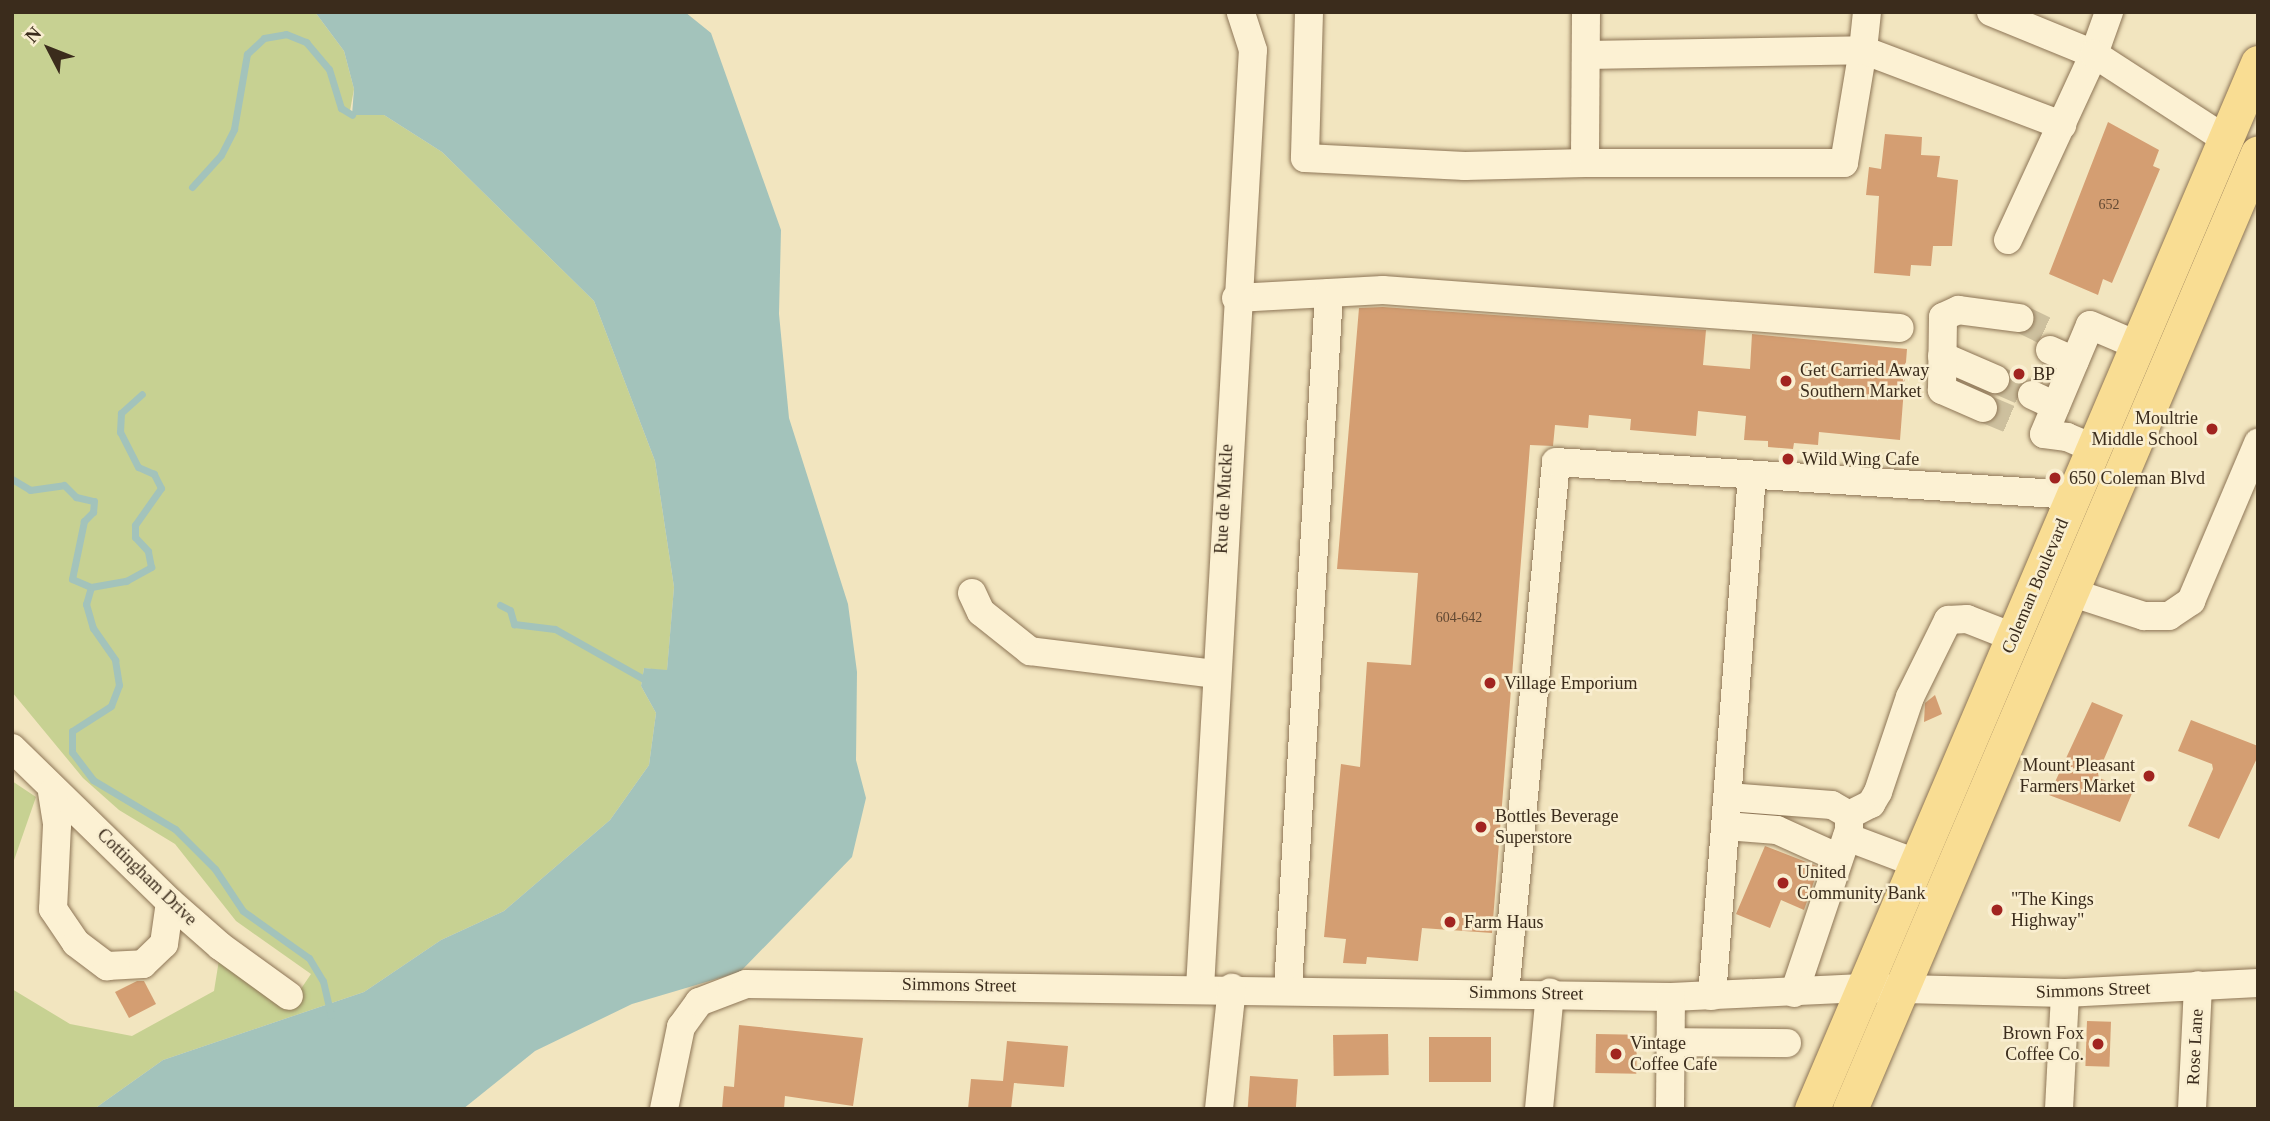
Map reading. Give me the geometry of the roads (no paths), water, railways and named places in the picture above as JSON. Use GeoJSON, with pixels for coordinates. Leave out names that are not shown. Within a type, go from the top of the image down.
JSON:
{"type":"FeatureCollection","features":[{"type":"Feature","properties":{"kind":"main road","name":"Coleman Boulevard"},"geometry":{"type":"LineString","coordinates":[[1812,1109],[2258,62]]}},
{"type":"Feature","properties":{"kind":"main road"},"geometry":{"type":"LineString","coordinates":[[2155,393],[2179,302],[2235,169],[2225,139]]}},
{"type":"Feature","properties":{"kind":"main road","name":"Coleman Boulevard"},"geometry":{"type":"LineString","coordinates":[[1850,1109],[2257,157]]}},
{"type":"Feature","properties":{"kind":"street","name":"Rue de Muckle"},"geometry":{"type":"LineString","coordinates":[[1200,988],[1215,674],[1252,50],[1241,12]]}},
{"type":"Feature","properties":{"kind":"street"},"geometry":{"type":"LineString","coordinates":[[1309,12],[1305,158],[1465,166],[1844,163],[1867,12]]}},
{"type":"Feature","properties":{"kind":"street"},"geometry":{"type":"LineString","coordinates":[[1585,163],[1586,12]]}},
{"type":"Feature","properties":{"kind":"street"},"geometry":{"type":"LineString","coordinates":[[1991,12],[2094,54],[2225,139]]}},
{"type":"Feature","properties":{"kind":"street"},"geometry":{"type":"LineString","coordinates":[[2008,240],[2094,54],[2109,12]]}},
{"type":"Feature","properties":{"kind":"street"},"geometry":{"type":"LineString","coordinates":[[1586,55],[1863,50],[2062,125]]}},
{"type":"Feature","properties":{"kind":"street"},"geometry":{"type":"LineString","coordinates":[[1236,298],[1383,290],[1900,328]]}},
{"type":"Feature","properties":{"kind":"street"},"geometry":{"type":"LineString","coordinates":[[1288,988],[1329,293]]}},
{"type":"Feature","properties":{"kind":"street"},"geometry":{"type":"LineString","coordinates":[[1983,408],[1942,390],[1942,317],[1958,310],[2016,326]]}},
{"type":"Feature","properties":{"kind":"street"},"geometry":{"type":"LineString","coordinates":[[2093,448],[2067,437],[2032,429],[2066,348],[2090,325],[2137,345]]}},
{"type":"Feature","properties":{"kind":"street"},"geometry":{"type":"LineString","coordinates":[[1942,356],[1995,379]]}},
{"type":"Feature","properties":{"kind":"street"},"geometry":{"type":"LineString","coordinates":[[2070,592],[2144,616],[2169,616],[2191,601],[2258,443]]}},
{"type":"Feature","properties":{"kind":"street"},"geometry":{"type":"LineString","coordinates":[[1506,993],[1556,462],[2073,495]]}},
{"type":"Feature","properties":{"kind":"street"},"geometry":{"type":"LineString","coordinates":[[1712,996],[1752,475]]}},
{"type":"Feature","properties":{"kind":"street"},"geometry":{"type":"LineString","coordinates":[[972,593],[981,612],[1030,651],[1215,674]]}},
{"type":"Feature","properties":{"kind":"street"},"geometry":{"type":"LineString","coordinates":[[1794,993],[1845,837],[1878,792],[1910,697],[1948,620],[1967,619],[2013,637]]}},
{"type":"Feature","properties":{"kind":"street","name":"Cottingham Drive"},"geometry":{"type":"LineString","coordinates":[[12,748],[52,792],[89,820],[170,902],[220,946],[289,996]]}},
{"type":"Feature","properties":{"kind":"street"},"geometry":{"type":"LineString","coordinates":[[52,792],[57,825],[53,909],[76,943],[107,967],[143,964],[164,944],[170,902]]}},
{"type":"Feature","properties":{"kind":"street"},"geometry":{"type":"LineString","coordinates":[[1728,797],[1832,805],[1845,837]]}},
{"type":"Feature","properties":{"kind":"street"},"geometry":{"type":"LineString","coordinates":[[1726,826],[1845,837],[1916,863]]}},
{"type":"Feature","properties":{"kind":"street","name":"Simmons Street"},"geometry":{"type":"LineString","coordinates":[[681,1027],[699,1002],[726,990],[746,984],[794,982],[1671,996],[1794,993],[1863,988],[2065,993],[2258,984]]}},
{"type":"Feature","properties":{"kind":"street","name":"Rose Lane"},"geometry":{"type":"LineString","coordinates":[[2192,1109],[2198,985]]}},
{"type":"Feature","properties":{"kind":"street"},"geometry":{"type":"LineString","coordinates":[[664,1109],[686,988]]}},
{"type":"Feature","properties":{"kind":"street"},"geometry":{"type":"LineString","coordinates":[[1219,1109],[1232,988]]}},
{"type":"Feature","properties":{"kind":"street"},"geometry":{"type":"LineString","coordinates":[[1539,1109],[1550,993]]}},
{"type":"Feature","properties":{"kind":"street"},"geometry":{"type":"LineString","coordinates":[[2057,1107],[2065,993]]}},
{"type":"Feature","properties":{"kind":"street"},"geometry":{"type":"LineString","coordinates":[[1670,1109],[1671,996]]}},
{"type":"Feature","properties":{"kind":"street"},"geometry":{"type":"LineString","coordinates":[[1672,1042],[1787,1043]]}},
{"type":"Feature","properties":{"kind":"water"},"geometry":{"type":"Polygon","coordinates":[[[315,12],[685,12],[711,33],[781,230],[779,314],[789,418],[848,604],[857,672],[856,760],[866,798],[852,857],[740,972],[632,1004],[535,1051],[463,1109],[94,1109],[163,1060],[364,992],[441,940],[504,911],[610,820],[649,765],[656,713],[641,686],[644,668],[667,670],[674,587],[655,461],[594,301],[442,152],[384,115],[352,115],[354,89],[344,51],[315,12]]]}},
{"type":"Feature","properties":{"kind":"waterway"},"geometry":{"type":"LineString","coordinates":[[192,187],[221,155],[234,129],[247,54],[264,38],[286,34],[306,42],[329,69],[341,108],[352,115]]}},
{"type":"Feature","properties":{"kind":"waterway"},"geometry":{"type":"LineString","coordinates":[[91,587],[126,581],[151,567],[148,551],[135,537],[135,525],[161,488],[154,474],[138,467],[120,432],[121,413],[142,394]]}},
{"type":"Feature","properties":{"kind":"waterway"},"geometry":{"type":"LineString","coordinates":[[12,479],[30,490],[64,485],[76,497],[94,501],[93,512],[84,521],[72,579],[91,587],[86,604],[93,628],[115,660],[119,685],[111,706],[72,731],[72,752],[93,780],[175,829],[215,869],[243,911],[309,958],[323,981],[331,1015]]}},
{"type":"Feature","properties":{"kind":"waterway"},"geometry":{"type":"LineString","coordinates":[[500,605],[510,610],[514,624],[555,629],[642,678]]}},
{"type":"Feature","properties":{"kind":"tunnel"},"geometry":{"type":"LineString","coordinates":[[2019,318],[2056,336]]}},
{"type":"Feature","properties":{"kind":"tunnel"},"geometry":{"type":"LineString","coordinates":[[1995,379],[2032,395]]}},
{"type":"Feature","properties":{"kind":"tunnel"},"geometry":{"type":"LineString","coordinates":[[1983,408],[2021,424]]}},
{"type":"Feature","properties":{"kind":"place","name":"BP"},"geometry":{"type":"Point","coordinates":[2019,374]}},
{"type":"Feature","properties":{"kind":"place","name":"Get Carried Away Southern Market"},"geometry":{"type":"Point","coordinates":[1786,381]}},
{"type":"Feature","properties":{"kind":"place","name":"Moultrie Middle School"},"geometry":{"type":"Point","coordinates":[2212,429]}},
{"type":"Feature","properties":{"kind":"place","name":"Wild Wing Cafe"},"geometry":{"type":"Point","coordinates":[1788,459]}},
{"type":"Feature","properties":{"kind":"place","name":"650 Coleman Blvd"},"geometry":{"type":"Point","coordinates":[2055,478]}},
{"type":"Feature","properties":{"kind":"place","name":"Village Emporium"},"geometry":{"type":"Point","coordinates":[1490,683]}},
{"type":"Feature","properties":{"kind":"place","name":"Mount Pleasant Farmers Market"},"geometry":{"type":"Point","coordinates":[2149,776]}},
{"type":"Feature","properties":{"kind":"place","name":"Bottles Beverage Superstore"},"geometry":{"type":"Point","coordinates":[1481,827]}},
{"type":"Feature","properties":{"kind":"place","name":"United Community Bank"},"geometry":{"type":"Point","coordinates":[1783,883]}},
{"type":"Feature","properties":{"kind":"place","name":"\"The Kings Highway\""},"geometry":{"type":"Point","coordinates":[1997,910]}},
{"type":"Feature","properties":{"kind":"place","name":"Farm Haus"},"geometry":{"type":"Point","coordinates":[1450,922]}},
{"type":"Feature","properties":{"kind":"place","name":"Brown Fox Coffee Co."},"geometry":{"type":"Point","coordinates":[2098,1044]}},
{"type":"Feature","properties":{"kind":"place","name":"Vintage Coffee Cafe"},"geometry":{"type":"Point","coordinates":[1616,1054]}}]}
